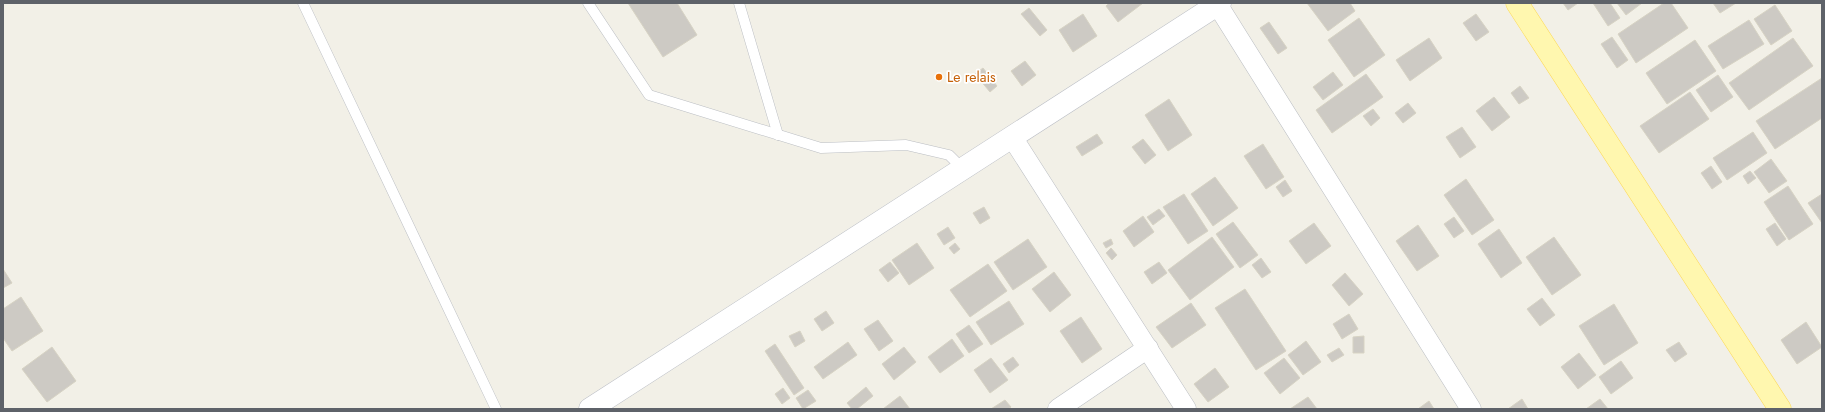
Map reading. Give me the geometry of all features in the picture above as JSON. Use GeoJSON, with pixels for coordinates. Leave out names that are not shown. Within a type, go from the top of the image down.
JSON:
{"type":"FeatureCollection","features":[{"type":"Feature","properties":{"kind":"main road"},"geometry":{"type":"LineString","coordinates":[[1517,3],[1780,409]]}},
{"type":"Feature","properties":{"kind":"main road"},"geometry":{"type":"LineString","coordinates":[[590,409],[964,170],[1012,137],[1218,4]]}},
{"type":"Feature","properties":{"kind":"street"},"geometry":{"type":"LineString","coordinates":[[1218,4],[1471,409]]}},
{"type":"Feature","properties":{"kind":"street"},"geometry":{"type":"LineString","coordinates":[[1012,137],[1186,409]]}},
{"type":"Feature","properties":{"kind":"street"},"geometry":{"type":"LineString","coordinates":[[1058,409],[1148,348]]}},
{"type":"Feature","properties":{"kind":"lane"},"geometry":{"type":"LineString","coordinates":[[303,3],[496,409]]}},
{"type":"Feature","properties":{"kind":"lane"},"geometry":{"type":"LineString","coordinates":[[588,3],[649,95],[820,148],[906,145],[949,155],[964,170]]}},
{"type":"Feature","properties":{"kind":"lane"},"geometry":{"type":"LineString","coordinates":[[739,3],[778,135]]}},
{"type":"Feature","properties":{"kind":"building"},"geometry":{"type":"Polygon","coordinates":[[[628,3],[677,3],[697,35],[663,57],[628,3]]]}},
{"type":"Feature","properties":{"kind":"building"},"geometry":{"type":"Polygon","coordinates":[[[1109,3],[1143,3],[1118,22],[1106,6],[1109,3]]]}},
{"type":"Feature","properties":{"kind":"building"},"geometry":{"type":"Polygon","coordinates":[[[1307,3],[1350,3],[1355,11],[1328,31],[1307,3]]]}},
{"type":"Feature","properties":{"kind":"building"},"geometry":{"type":"Polygon","coordinates":[[[1563,3],[1578,3],[1568,10],[1563,3]]]}},
{"type":"Feature","properties":{"kind":"building"},"geometry":{"type":"Polygon","coordinates":[[[1593,3],[1610,3],[1620,18],[1608,26],[1593,3]]]}},
{"type":"Feature","properties":{"kind":"building"},"geometry":{"type":"Polygon","coordinates":[[[1617,3],[1642,3],[1626,15],[1617,3]]]}},
{"type":"Feature","properties":{"kind":"building"},"geometry":{"type":"Polygon","coordinates":[[[1664,3],[1671,3],[1688,28],[1636,63],[1618,34],[1664,3]]]}},
{"type":"Feature","properties":{"kind":"building"},"geometry":{"type":"Polygon","coordinates":[[[1713,3],[1736,3],[1720,13],[1713,3]]]}},
{"type":"Feature","properties":{"kind":"building"},"geometry":{"type":"Polygon","coordinates":[[[1775,5],[1792,31],[1771,45],[1754,19],[1775,5]]]}},
{"type":"Feature","properties":{"kind":"building"},"geometry":{"type":"Polygon","coordinates":[[[1029,8],[1047,30],[1040,36],[1021,14],[1029,8]]]}},
{"type":"Feature","properties":{"kind":"building"},"geometry":{"type":"Polygon","coordinates":[[[1083,14],[1097,36],[1073,52],[1059,30],[1083,14]]]}},
{"type":"Feature","properties":{"kind":"building"},"geometry":{"type":"Polygon","coordinates":[[[1476,14],[1489,32],[1476,41],[1463,23],[1476,14]]]}},
{"type":"Feature","properties":{"kind":"building"},"geometry":{"type":"Polygon","coordinates":[[[1359,18],[1385,55],[1354,77],[1328,40],[1359,18]]]}},
{"type":"Feature","properties":{"kind":"building"},"geometry":{"type":"Polygon","coordinates":[[[1749,20],[1764,44],[1723,69],[1708,46],[1749,20]]]}},
{"type":"Feature","properties":{"kind":"building"},"geometry":{"type":"Polygon","coordinates":[[[1269,22],[1287,48],[1278,54],[1260,28],[1269,22]]]}},
{"type":"Feature","properties":{"kind":"building"},"geometry":{"type":"Polygon","coordinates":[[[1612,37],[1628,60],[1617,68],[1601,44],[1612,37]]]}},
{"type":"Feature","properties":{"kind":"building"},"geometry":{"type":"Polygon","coordinates":[[[1429,38],[1442,58],[1410,81],[1396,60],[1429,38]]]}},
{"type":"Feature","properties":{"kind":"building"},"geometry":{"type":"Polygon","coordinates":[[[1793,38],[1813,66],[1749,110],[1729,83],[1793,38]]]}},
{"type":"Feature","properties":{"kind":"building"},"geometry":{"type":"Polygon","coordinates":[[[1695,40],[1716,71],[1667,104],[1646,73],[1695,40]]]}},
{"type":"Feature","properties":{"kind":"building"},"geometry":{"type":"Polygon","coordinates":[[[1025,61],[1036,75],[1022,86],[1011,71],[1025,61]]]}},
{"type":"Feature","properties":{"kind":"building"},"geometry":{"type":"Polygon","coordinates":[[[983,68],[997,86],[990,92],[975,74],[983,68]]]}},
{"type":"Feature","properties":{"kind":"building"},"geometry":{"type":"Polygon","coordinates":[[[1333,72],[1343,85],[1323,100],[1313,87],[1333,72]]]}},
{"type":"Feature","properties":{"kind":"building"},"geometry":{"type":"Polygon","coordinates":[[[1366,74],[1383,97],[1332,133],[1316,110],[1366,74]]]}},
{"type":"Feature","properties":{"kind":"building"},"geometry":{"type":"Polygon","coordinates":[[[1718,75],[1733,97],[1711,112],[1696,90],[1718,75]]]}},
{"type":"Feature","properties":{"kind":"building"},"geometry":{"type":"Polygon","coordinates":[[[1822,78],[1822,118],[1775,149],[1756,121],[1822,78]]]}},
{"type":"Feature","properties":{"kind":"building"},"geometry":{"type":"Polygon","coordinates":[[[1520,86],[1529,98],[1519,104],[1511,93],[1520,86]]]}},
{"type":"Feature","properties":{"kind":"building"},"geometry":{"type":"Polygon","coordinates":[[[1690,92],[1709,119],[1659,153],[1640,126],[1690,92]]]}},
{"type":"Feature","properties":{"kind":"building"},"geometry":{"type":"Polygon","coordinates":[[[1494,97],[1510,117],[1492,131],[1476,111],[1494,97]]]}},
{"type":"Feature","properties":{"kind":"building"},"geometry":{"type":"Polygon","coordinates":[[[1169,99],[1192,135],[1168,151],[1145,115],[1169,99]]]}},
{"type":"Feature","properties":{"kind":"building"},"geometry":{"type":"Polygon","coordinates":[[[1408,103],[1416,113],[1403,123],[1395,113],[1408,103]]]}},
{"type":"Feature","properties":{"kind":"building"},"geometry":{"type":"Polygon","coordinates":[[[1373,109],[1380,118],[1371,126],[1363,116],[1373,109]]]}},
{"type":"Feature","properties":{"kind":"building"},"geometry":{"type":"Polygon","coordinates":[[[1462,127],[1476,147],[1460,158],[1446,137],[1462,127]]]}},
{"type":"Feature","properties":{"kind":"building"},"geometry":{"type":"Polygon","coordinates":[[[1753,132],[1767,153],[1727,180],[1713,158],[1753,132]]]}},
{"type":"Feature","properties":{"kind":"building"},"geometry":{"type":"Polygon","coordinates":[[[1097,134],[1103,143],[1082,156],[1076,147],[1097,134]]]}},
{"type":"Feature","properties":{"kind":"building"},"geometry":{"type":"Polygon","coordinates":[[[1143,139],[1156,155],[1145,164],[1132,147],[1143,139]]]}},
{"type":"Feature","properties":{"kind":"building"},"geometry":{"type":"Polygon","coordinates":[[[1263,144],[1284,177],[1266,189],[1244,156],[1263,144]]]}},
{"type":"Feature","properties":{"kind":"building"},"geometry":{"type":"Polygon","coordinates":[[[1771,159],[1787,181],[1769,193],[1754,172],[1771,159]]]}},
{"type":"Feature","properties":{"kind":"building"},"geometry":{"type":"Polygon","coordinates":[[[1711,166],[1722,182],[1712,189],[1701,173],[1711,166]]]}},
{"type":"Feature","properties":{"kind":"building"},"geometry":{"type":"Polygon","coordinates":[[[1750,171],[1756,178],[1748,184],[1743,176],[1750,171]]]}},
{"type":"Feature","properties":{"kind":"building"},"geometry":{"type":"Polygon","coordinates":[[[1215,177],[1238,208],[1213,226],[1191,194],[1215,177]]]}},
{"type":"Feature","properties":{"kind":"building"},"geometry":{"type":"Polygon","coordinates":[[[1466,179],[1494,220],[1472,235],[1444,195],[1466,179]]]}},
{"type":"Feature","properties":{"kind":"building"},"geometry":{"type":"Polygon","coordinates":[[[1285,180],[1292,191],[1283,197],[1276,187],[1285,180]]]}},
{"type":"Feature","properties":{"kind":"building"},"geometry":{"type":"Polygon","coordinates":[[[1788,186],[1813,224],[1789,240],[1764,202],[1788,186]]]}},
{"type":"Feature","properties":{"kind":"building"},"geometry":{"type":"Polygon","coordinates":[[[1184,194],[1208,231],[1188,244],[1163,207],[1184,194]]]}},
{"type":"Feature","properties":{"kind":"building"},"geometry":{"type":"Polygon","coordinates":[[[1822,194],[1822,223],[1808,203],[1822,194]]]}},
{"type":"Feature","properties":{"kind":"building"},"geometry":{"type":"Polygon","coordinates":[[[984,207],[990,218],[980,224],[973,213],[984,207]]]}},
{"type":"Feature","properties":{"kind":"building"},"geometry":{"type":"Polygon","coordinates":[[[1159,209],[1165,216],[1153,225],[1147,217],[1159,209]]]}},
{"type":"Feature","properties":{"kind":"building"},"geometry":{"type":"Polygon","coordinates":[[[1143,216],[1154,232],[1134,247],[1123,231],[1143,216]]]}},
{"type":"Feature","properties":{"kind":"building"},"geometry":{"type":"Polygon","coordinates":[[[1454,217],[1464,231],[1454,238],[1444,224],[1454,217]]]}},
{"type":"Feature","properties":{"kind":"building"},"geometry":{"type":"Polygon","coordinates":[[[1233,222],[1258,255],[1240,268],[1216,234],[1233,222]]]}},
{"type":"Feature","properties":{"kind":"building"},"geometry":{"type":"Polygon","coordinates":[[[1314,223],[1331,246],[1306,264],[1289,241],[1314,223]]]}},
{"type":"Feature","properties":{"kind":"building"},"geometry":{"type":"Polygon","coordinates":[[[1775,223],[1786,239],[1777,246],[1766,229],[1775,223]]]}},
{"type":"Feature","properties":{"kind":"building"},"geometry":{"type":"Polygon","coordinates":[[[1418,225],[1439,256],[1417,271],[1396,241],[1418,225]]]}},
{"type":"Feature","properties":{"kind":"building"},"geometry":{"type":"Polygon","coordinates":[[[948,227],[955,238],[944,245],[937,234],[948,227]]]}},
{"type":"Feature","properties":{"kind":"building"},"geometry":{"type":"Polygon","coordinates":[[[1499,229],[1522,263],[1501,278],[1478,244],[1499,229]]]}},
{"type":"Feature","properties":{"kind":"building"},"geometry":{"type":"Polygon","coordinates":[[[1212,237],[1234,267],[1190,300],[1168,270],[1212,237]]]}},
{"type":"Feature","properties":{"kind":"building"},"geometry":{"type":"Polygon","coordinates":[[[1554,237],[1581,275],[1552,295],[1526,257],[1554,237]]]}},
{"type":"Feature","properties":{"kind":"building"},"geometry":{"type":"Polygon","coordinates":[[[1028,239],[1047,267],[1013,290],[994,262],[1028,239]]]}},
{"type":"Feature","properties":{"kind":"building"},"geometry":{"type":"Polygon","coordinates":[[[1111,239],[1113,244],[1106,248],[1103,243],[1111,239]]]}},
{"type":"Feature","properties":{"kind":"building"},"geometry":{"type":"Polygon","coordinates":[[[917,243],[934,268],[909,285],[892,260],[917,243]]]}},
{"type":"Feature","properties":{"kind":"building"},"geometry":{"type":"Polygon","coordinates":[[[955,243],[960,249],[954,254],[949,248],[955,243]]]}},
{"type":"Feature","properties":{"kind":"building"},"geometry":{"type":"Polygon","coordinates":[[[1111,248],[1117,255],[1112,260],[1106,253],[1111,248]]]}},
{"type":"Feature","properties":{"kind":"building"},"geometry":{"type":"Polygon","coordinates":[[[1261,258],[1271,272],[1262,278],[1252,265],[1261,258]]]}},
{"type":"Feature","properties":{"kind":"building"},"geometry":{"type":"Polygon","coordinates":[[[890,262],[899,273],[888,282],[879,270],[890,262]]]}},
{"type":"Feature","properties":{"kind":"building"},"geometry":{"type":"Polygon","coordinates":[[[1159,262],[1167,273],[1152,284],[1144,272],[1159,262]]]}},
{"type":"Feature","properties":{"kind":"building"},"geometry":{"type":"Polygon","coordinates":[[[988,264],[1007,291],[970,317],[950,290],[988,264]]]}},
{"type":"Feature","properties":{"kind":"building"},"geometry":{"type":"Polygon","coordinates":[[[3,269],[12,283],[3,288],[3,269]]]}},
{"type":"Feature","properties":{"kind":"building"},"geometry":{"type":"Polygon","coordinates":[[[1054,272],[1071,295],[1050,312],[1032,289],[1054,272]]]}},
{"type":"Feature","properties":{"kind":"building"},"geometry":{"type":"Polygon","coordinates":[[[1345,273],[1363,294],[1349,306],[1332,285],[1345,273]]]}},
{"type":"Feature","properties":{"kind":"building"},"geometry":{"type":"Polygon","coordinates":[[[1245,289],[1286,351],[1256,370],[1215,308],[1245,289]]]}},
{"type":"Feature","properties":{"kind":"building"},"geometry":{"type":"Polygon","coordinates":[[[21,297],[43,331],[12,351],[3,338],[3,309],[21,297]]]}},
{"type":"Feature","properties":{"kind":"building"},"geometry":{"type":"Polygon","coordinates":[[[1542,298],[1555,315],[1540,326],[1527,309],[1542,298]]]}},
{"type":"Feature","properties":{"kind":"building"},"geometry":{"type":"Polygon","coordinates":[[[1009,301],[1024,324],[991,345],[976,322],[1009,301]]]}},
{"type":"Feature","properties":{"kind":"building"},"geometry":{"type":"Polygon","coordinates":[[[1191,303],[1206,325],[1172,348],[1156,327],[1191,303]]]}},
{"type":"Feature","properties":{"kind":"building"},"geometry":{"type":"Polygon","coordinates":[[[1614,304],[1638,343],[1604,365],[1579,326],[1614,304]]]}},
{"type":"Feature","properties":{"kind":"building"},"geometry":{"type":"Polygon","coordinates":[[[826,311],[834,323],[822,331],[814,319],[826,311]]]}},
{"type":"Feature","properties":{"kind":"building"},"geometry":{"type":"Polygon","coordinates":[[[1349,314],[1358,329],[1342,339],[1333,324],[1349,314]]]}},
{"type":"Feature","properties":{"kind":"building"},"geometry":{"type":"Polygon","coordinates":[[[1081,317],[1102,349],[1082,363],[1060,331],[1081,317]]]}},
{"type":"Feature","properties":{"kind":"building"},"geometry":{"type":"Polygon","coordinates":[[[878,320],[893,341],[879,351],[864,329],[878,320]]]}},
{"type":"Feature","properties":{"kind":"building"},"geometry":{"type":"Polygon","coordinates":[[[1806,322],[1822,347],[1797,364],[1781,340],[1806,322]]]}},
{"type":"Feature","properties":{"kind":"building"},"geometry":{"type":"Polygon","coordinates":[[[969,325],[983,344],[969,353],[956,334],[969,325]]]}},
{"type":"Feature","properties":{"kind":"building"},"geometry":{"type":"Polygon","coordinates":[[[800,331],[805,341],[795,347],[789,336],[800,331]]]}},
{"type":"Feature","properties":{"kind":"building"},"geometry":{"type":"Polygon","coordinates":[[[1364,336],[1364,353],[1353,353],[1353,337],[1364,336]]]}},
{"type":"Feature","properties":{"kind":"building"},"geometry":{"type":"Polygon","coordinates":[[[952,339],[964,356],[940,373],[928,357],[952,339]]]}},
{"type":"Feature","properties":{"kind":"building"},"geometry":{"type":"Polygon","coordinates":[[[1306,341],[1321,362],[1303,375],[1288,355],[1306,341]]]}},
{"type":"Feature","properties":{"kind":"building"},"geometry":{"type":"Polygon","coordinates":[[[848,342],[857,355],[823,379],[814,367],[848,342]]]}},
{"type":"Feature","properties":{"kind":"building"},"geometry":{"type":"Polygon","coordinates":[[[1679,342],[1687,354],[1675,362],[1666,350],[1679,342]]]}},
{"type":"Feature","properties":{"kind":"building"},"geometry":{"type":"Polygon","coordinates":[[[775,344],[804,388],[794,395],[765,351],[775,344]]]}},
{"type":"Feature","properties":{"kind":"building"},"geometry":{"type":"Polygon","coordinates":[[[52,347],[76,381],[47,402],[22,369],[52,347]]]}},
{"type":"Feature","properties":{"kind":"building"},"geometry":{"type":"Polygon","coordinates":[[[904,347],[916,362],[894,380],[882,364],[904,347]]]}},
{"type":"Feature","properties":{"kind":"building"},"geometry":{"type":"Polygon","coordinates":[[[1339,348],[1344,355],[1332,362],[1327,355],[1339,348]]]}},
{"type":"Feature","properties":{"kind":"building"},"geometry":{"type":"Polygon","coordinates":[[[1579,353],[1596,375],[1578,389],[1561,367],[1579,353]]]}},
{"type":"Feature","properties":{"kind":"building"},"geometry":{"type":"Polygon","coordinates":[[[1013,357],[1019,365],[1009,373],[1003,364],[1013,357]]]}},
{"type":"Feature","properties":{"kind":"building"},"geometry":{"type":"Polygon","coordinates":[[[991,358],[1008,380],[990,393],[974,370],[991,358]]]}},
{"type":"Feature","properties":{"kind":"building"},"geometry":{"type":"Polygon","coordinates":[[[1284,358],[1300,378],[1280,394],[1264,373],[1284,358]]]}},
{"type":"Feature","properties":{"kind":"building"},"geometry":{"type":"Polygon","coordinates":[[[1621,361],[1633,378],[1611,394],[1599,377],[1621,361]]]}},
{"type":"Feature","properties":{"kind":"building"},"geometry":{"type":"Polygon","coordinates":[[[1215,368],[1229,387],[1208,402],[1194,384],[1215,368]]]}},
{"type":"Feature","properties":{"kind":"building"},"geometry":{"type":"Polygon","coordinates":[[[866,387],[873,396],[857,409],[852,409],[847,403],[866,387]]]}},
{"type":"Feature","properties":{"kind":"building"},"geometry":{"type":"Polygon","coordinates":[[[783,388],[790,398],[782,404],[775,394],[783,388]]]}},
{"type":"Feature","properties":{"kind":"building"},"geometry":{"type":"Polygon","coordinates":[[[808,390],[816,401],[803,409],[796,398],[808,390]]]}},
{"type":"Feature","properties":{"kind":"building"},"geometry":{"type":"Polygon","coordinates":[[[900,396],[910,409],[883,409],[900,396]]]}},
{"type":"Feature","properties":{"kind":"building"},"geometry":{"type":"Polygon","coordinates":[[[1308,397],[1317,409],[1290,409],[1308,397]]]}},
{"type":"Feature","properties":{"kind":"building"},"geometry":{"type":"Polygon","coordinates":[[[1522,399],[1528,409],[1508,409],[1522,399]]]}},
{"type":"Feature","properties":{"kind":"building"},"geometry":{"type":"Polygon","coordinates":[[[1600,399],[1608,409],[1586,409],[1600,399]]]}},
{"type":"Feature","properties":{"kind":"building"},"geometry":{"type":"Polygon","coordinates":[[[1005,400],[1011,407],[1008,409],[991,409],[1005,400]]]}},
{"type":"Feature","properties":{"kind":"building"},"geometry":{"type":"Polygon","coordinates":[[[1429,401],[1434,409],[1418,409],[1429,401]]]}},
{"type":"Feature","properties":{"kind":"place","name":"Le relais"},"geometry":{"type":"Point","coordinates":[939,77]}}]}
